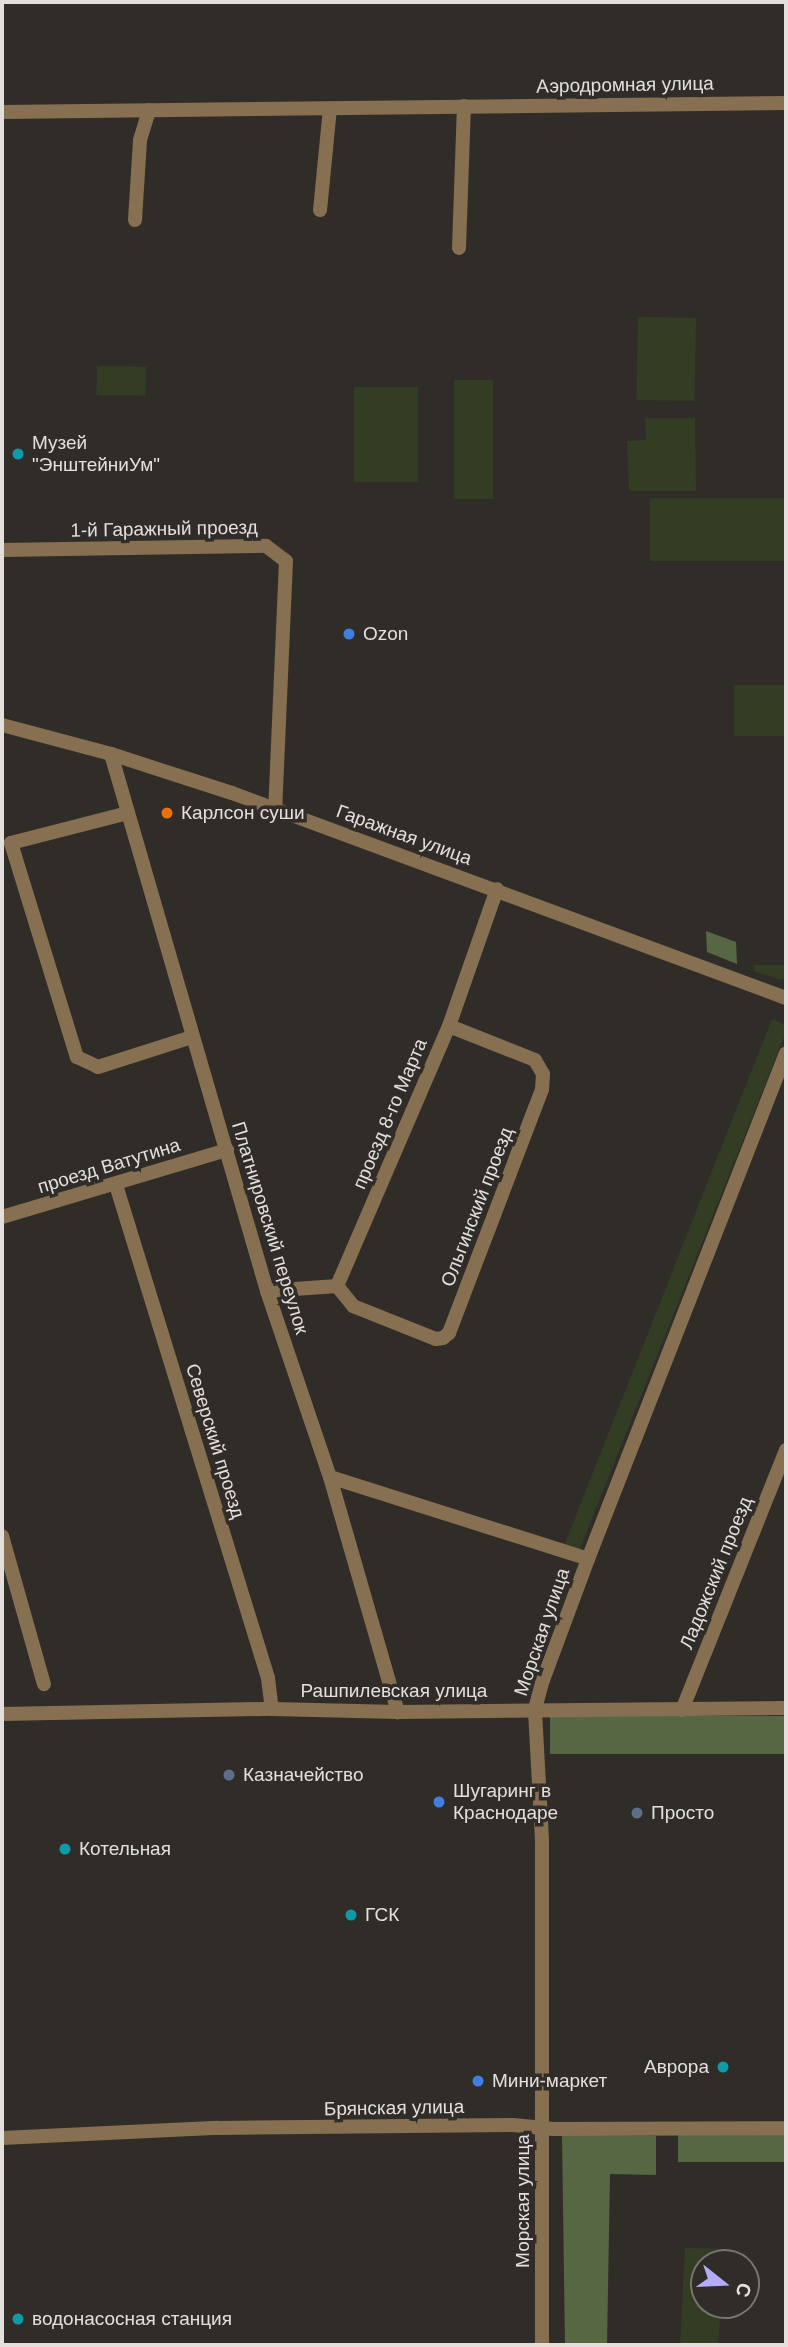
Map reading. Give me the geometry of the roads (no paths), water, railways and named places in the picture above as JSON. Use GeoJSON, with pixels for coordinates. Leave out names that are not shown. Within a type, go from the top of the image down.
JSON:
{"type":"FeatureCollection","features":[{"type":"Feature","properties":{"kind":"street","name":"Аэродромная улица"},"geometry":{"type":"LineString","coordinates":[[2,112],[786,103]]}},
{"type":"Feature","properties":{"kind":"street"},"geometry":{"type":"LineString","coordinates":[[459,248],[464,106]]}},
{"type":"Feature","properties":{"kind":"street"},"geometry":{"type":"LineString","coordinates":[[320,209],[330,108]]}},
{"type":"Feature","properties":{"kind":"street"},"geometry":{"type":"LineString","coordinates":[[135,220],[140,141],[149,110]]}},
{"type":"Feature","properties":{"kind":"street","name":"1-й Гаражный проезд"},"geometry":{"type":"LineString","coordinates":[[2,550],[266,546],[286,561],[275,808]]}},
{"type":"Feature","properties":{"kind":"street","name":"Гаражная улица"},"geometry":{"type":"LineString","coordinates":[[2,726],[111,754],[275,808],[786,998]]}},
{"type":"Feature","properties":{"kind":"street","name":"Платнировский переулок"},"geometry":{"type":"LineString","coordinates":[[111,754],[267,1291],[330,1477],[398,1712]]}},
{"type":"Feature","properties":{"kind":"street"},"geometry":{"type":"LineString","coordinates":[[128,813],[11,843],[77,1057],[98,1068],[192,1037]]}},
{"type":"Feature","properties":{"kind":"street","name":"проезд 8-го Марта"},"geometry":{"type":"LineString","coordinates":[[337,1286],[449,1026],[497,889]]}},
{"type":"Feature","properties":{"kind":"street","name":"Ольгинский проезд"},"geometry":{"type":"LineString","coordinates":[[337,1286],[353,1306],[436,1339],[449,1333],[542,1089],[543,1074],[534,1060],[449,1026]]}},
{"type":"Feature","properties":{"kind":"street","name":"Морская улица"},"geometry":{"type":"LineString","coordinates":[[542,2345],[542,1840],[535,1709],[543,1680],[588,1559],[786,1053]]}},
{"type":"Feature","properties":{"kind":"street","name":"проезд Ватутина"},"geometry":{"type":"LineString","coordinates":[[2,1217],[117,1185],[227,1150]]}},
{"type":"Feature","properties":{"kind":"street","name":"Северский проезд"},"geometry":{"type":"LineString","coordinates":[[117,1185],[268,1678],[272,1709]]}},
{"type":"Feature","properties":{"kind":"street"},"geometry":{"type":"LineString","coordinates":[[267,1291],[337,1286]]}},
{"type":"Feature","properties":{"kind":"street","name":"Ладожский проезд"},"geometry":{"type":"LineString","coordinates":[[682,1710],[786,1450]]}},
{"type":"Feature","properties":{"kind":"street"},"geometry":{"type":"LineString","coordinates":[[330,1477],[588,1559]]}},
{"type":"Feature","properties":{"kind":"street"},"geometry":{"type":"LineString","coordinates":[[2,1536],[44,1684]]}},
{"type":"Feature","properties":{"kind":"street","name":"Рашпилевская улица"},"geometry":{"type":"LineString","coordinates":[[2,1714],[272,1709],[398,1712],[786,1708]]}},
{"type":"Feature","properties":{"kind":"street","name":"Брянская улица"},"geometry":{"type":"LineString","coordinates":[[2,2138],[218,2128],[786,2128]]}},
{"type":"Feature","properties":{"kind":"place","name":"Музей \"ЭнштейниУм\""},"geometry":{"type":"Point","coordinates":[18,454]}},
{"type":"Feature","properties":{"kind":"place","name":"Ozon"},"geometry":{"type":"Point","coordinates":[349,634]}},
{"type":"Feature","properties":{"kind":"place","name":"Карлсон суши"},"geometry":{"type":"Point","coordinates":[167,813]}},
{"type":"Feature","properties":{"kind":"place","name":"Казначейство"},"geometry":{"type":"Point","coordinates":[229,1775]}},
{"type":"Feature","properties":{"kind":"place","name":"Шугаринг в Краснодаре"},"geometry":{"type":"Point","coordinates":[439,1802]}},
{"type":"Feature","properties":{"kind":"place","name":"Просто"},"geometry":{"type":"Point","coordinates":[637,1813]}},
{"type":"Feature","properties":{"kind":"place","name":"Котельная"},"geometry":{"type":"Point","coordinates":[65,1849]}},
{"type":"Feature","properties":{"kind":"place","name":"ГСК"},"geometry":{"type":"Point","coordinates":[351,1915]}},
{"type":"Feature","properties":{"kind":"place","name":"Аврора"},"geometry":{"type":"Point","coordinates":[723,2067]}},
{"type":"Feature","properties":{"kind":"place","name":"Мини-маркет"},"geometry":{"type":"Point","coordinates":[478,2081]}},
{"type":"Feature","properties":{"kind":"place","name":"водонасосная станция"},"geometry":{"type":"Point","coordinates":[18,2319]}}]}
